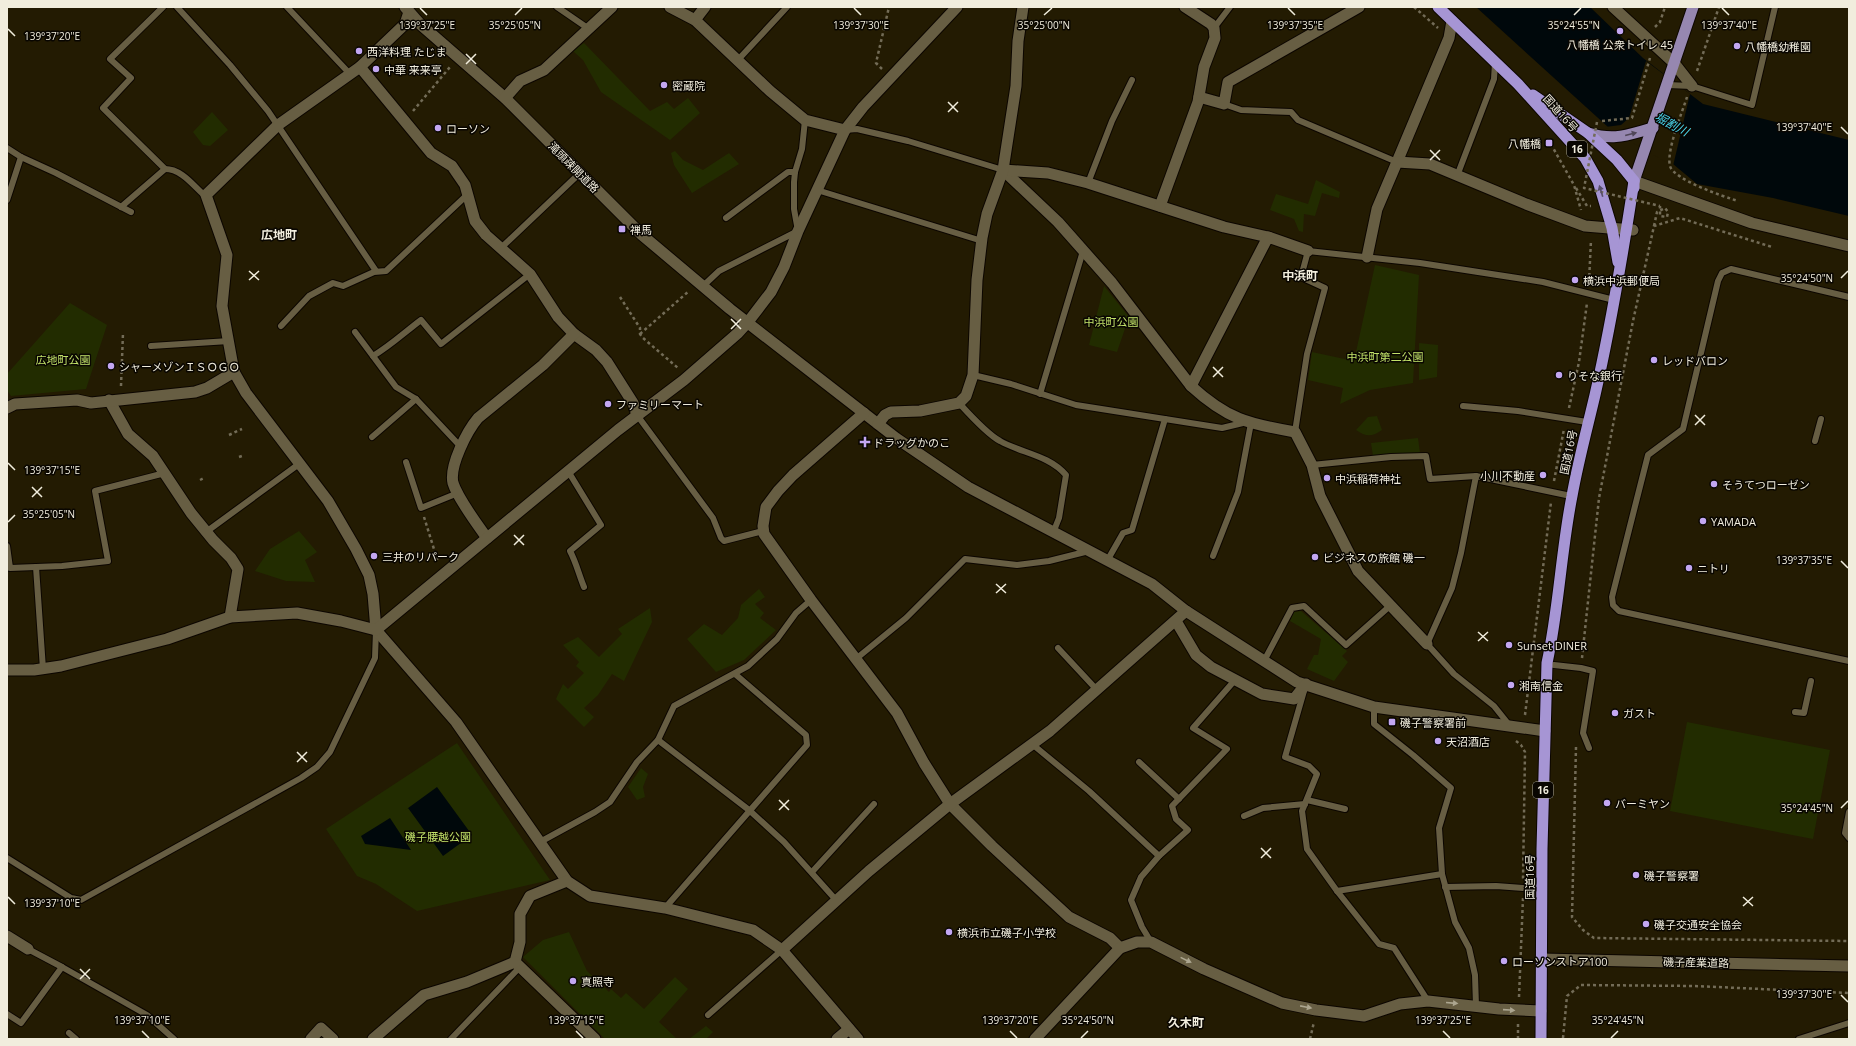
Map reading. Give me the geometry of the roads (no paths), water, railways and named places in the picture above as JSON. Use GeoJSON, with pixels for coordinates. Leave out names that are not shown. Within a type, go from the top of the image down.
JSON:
{"type":"FeatureCollection","features":[{"type":"Feature","properties":{"kind":"highway","name":"国道16号"},"geometry":{"type":"LineString","coordinates":[[1438,7],[1518,84],[1585,158],[1598,181],[1612,228],[1620,273]]}},
{"type":"Feature","properties":{"kind":"highway","name":"国道16号"},"geometry":{"type":"LineString","coordinates":[[1518,84],[1588,132],[1617,160],[1634,181],[1630,230],[1571,496],[1564,539],[1552,638],[1547,663],[1544,731],[1541,1039]]}},
{"type":"Feature","properties":{"kind":"highway","name":"国道16号"},"geometry":{"type":"LineString","coordinates":[[1545,716],[1554,665],[1552,638]]}},
{"type":"Feature","properties":{"kind":"main road"},"geometry":{"type":"LineString","coordinates":[[1634,181],[1693,7]]}},
{"type":"Feature","properties":{"kind":"main road"},"geometry":{"type":"LineString","coordinates":[[1588,132],[1614,138],[1653,128]]}},
{"type":"Feature","properties":{"kind":"street"},"geometry":{"type":"LineString","coordinates":[[505,98],[520,82],[544,70],[612,7]]}},
{"type":"Feature","properties":{"kind":"street"},"geometry":{"type":"LineString","coordinates":[[670,7],[695,20],[737,61],[805,120],[845,130]]}},
{"type":"Feature","properties":{"kind":"street"},"geometry":{"type":"LineString","coordinates":[[695,20],[705,7]]}},
{"type":"Feature","properties":{"kind":"street"},"geometry":{"type":"LineString","coordinates":[[376,630],[568,471],[637,415],[684,380],[748,322],[771,292],[784,267],[798,231],[845,130],[863,107],[957,7]]}},
{"type":"Feature","properties":{"kind":"street"},"geometry":{"type":"LineString","coordinates":[[878,424],[885,415],[891,412],[920,411],[959,403],[966,396],[973,375],[977,280],[982,241],[986,214],[1003,170],[1016,86],[1018,41],[1023,7]]}},
{"type":"Feature","properties":{"kind":"street"},"geometry":{"type":"LineString","coordinates":[[1160,206],[1199,97],[1204,67],[1215,38],[1214,28],[1204,18],[1185,7]]}},
{"type":"Feature","properties":{"kind":"street"},"geometry":{"type":"LineString","coordinates":[[1199,97],[1224,104],[1228,82],[1359,7]]}},
{"type":"Feature","properties":{"kind":"street"},"geometry":{"type":"LineString","coordinates":[[1613,7],[1674,63],[1690,90]]}},
{"type":"Feature","properties":{"kind":"street"},"geometry":{"type":"LineString","coordinates":[[376,630],[373,594],[366,569],[328,501],[246,394],[234,372],[222,306],[227,255],[206,195],[278,125],[360,67],[405,24],[408,9]]}},
{"type":"Feature","properties":{"kind":"street","name":"滝頭疎開道路"},"geometry":{"type":"LineString","coordinates":[[408,9],[420,24],[505,98],[642,235],[700,284],[896,438],[968,487],[1152,584],[1186,611],[1297,682],[1374,707],[1544,731]]}},
{"type":"Feature","properties":{"kind":"street"},"geometry":{"type":"LineString","coordinates":[[1366,257],[1377,209],[1449,38],[1452,21]]}},
{"type":"Feature","properties":{"kind":"street"},"geometry":{"type":"LineString","coordinates":[[360,67],[431,153],[452,166],[465,185],[475,221],[501,248],[530,274],[558,317],[574,334],[596,350],[607,362],[630,398],[637,415]]}},
{"type":"Feature","properties":{"kind":"street"},"geometry":{"type":"LineString","coordinates":[[1397,162],[1430,164],[1526,204],[1585,226],[1630,230]]}},
{"type":"Feature","properties":{"kind":"street"},"geometry":{"type":"LineString","coordinates":[[1003,170],[1048,173],[1088,183],[1224,227],[1268,238],[1308,251]]}},
{"type":"Feature","properties":{"kind":"street"},"geometry":{"type":"LineString","coordinates":[[1003,170],[1058,222],[1112,283],[1191,386],[1214,406],[1232,417],[1294,432],[1312,465],[1320,496],[1358,571],[1428,644]]}},
{"type":"Feature","properties":{"kind":"street"},"geometry":{"type":"LineString","coordinates":[[1634,181],[1752,223],[1849,246]]}},
{"type":"Feature","properties":{"kind":"street"},"geometry":{"type":"LineString","coordinates":[[1191,386],[1268,238]]}},
{"type":"Feature","properties":{"kind":"street"},"geometry":{"type":"LineString","coordinates":[[487,538],[458,493],[453,482],[453,475],[460,446],[469,429],[478,418],[543,364],[574,334]]}},
{"type":"Feature","properties":{"kind":"street"},"geometry":{"type":"LineString","coordinates":[[7,408],[15,404],[77,400],[91,403],[195,392],[207,388],[234,372]]}},
{"type":"Feature","properties":{"kind":"street"},"geometry":{"type":"LineString","coordinates":[[109,400],[128,434],[152,456],[191,513],[206,532],[231,558],[238,569],[230,616]]}},
{"type":"Feature","properties":{"kind":"street"},"geometry":{"type":"LineString","coordinates":[[864,412],[793,475],[778,491],[766,507],[763,531],[811,600],[898,713],[924,763],[950,804],[992,846],[1069,917],[1110,938],[1120,948]]}},
{"type":"Feature","properties":{"kind":"street"},"geometry":{"type":"LineString","coordinates":[[782,950],[869,870],[950,804],[1032,744],[1097,690],[1186,611]]}},
{"type":"Feature","properties":{"kind":"street"},"geometry":{"type":"LineString","coordinates":[[7,670],[42,669],[61,666],[167,639],[230,616],[297,613],[341,621],[376,630],[456,722],[567,881],[590,896],[665,908],[754,930],[782,950],[858,1039]]}},
{"type":"Feature","properties":{"kind":"street"},"geometry":{"type":"LineString","coordinates":[[1176,621],[1196,655],[1211,667],[1262,694],[1294,699],[1306,684]]}},
{"type":"Feature","properties":{"kind":"street"},"geometry":{"type":"LineString","coordinates":[[517,964],[520,942],[520,914],[530,896],[567,881]]}},
{"type":"Feature","properties":{"kind":"street"},"geometry":{"type":"LineString","coordinates":[[7,936],[28,949]]}},
{"type":"Feature","properties":{"kind":"street"},"geometry":{"type":"LineString","coordinates":[[1035,1039],[1120,948],[1136,942],[1150,942],[1204,969],[1282,1003],[1316,1010],[1364,1016],[1400,1004],[1428,1001],[1541,1011]]}},
{"type":"Feature","properties":{"kind":"street","name":"磯子産業道路"},"geometry":{"type":"LineString","coordinates":[[1542,959],[1849,966]]}},
{"type":"Feature","properties":{"kind":"street"},"geometry":{"type":"LineString","coordinates":[[373,1039],[424,995],[467,982],[517,964]]}},
{"type":"Feature","properties":{"kind":"street"},"geometry":{"type":"LineString","coordinates":[[517,964],[595,1039]]}},
{"type":"Feature","properties":{"kind":"street"},"geometry":{"type":"LineString","coordinates":[[311,1039],[321,1028],[333,1039]]}},
{"type":"Feature","properties":{"kind":"street"},"geometry":{"type":"LineString","coordinates":[[837,1039],[849,1029]]}},
{"type":"Feature","properties":{"kind":"lane"},"geometry":{"type":"LineString","coordinates":[[163,7],[110,59],[131,78],[103,108],[165,169]]}},
{"type":"Feature","properties":{"kind":"lane"},"geometry":{"type":"LineString","coordinates":[[177,7],[230,65],[278,125],[376,272]]}},
{"type":"Feature","properties":{"kind":"lane"},"geometry":{"type":"LineString","coordinates":[[287,7],[350,74]]}},
{"type":"Feature","properties":{"kind":"lane"},"geometry":{"type":"LineString","coordinates":[[557,7],[589,29]]}},
{"type":"Feature","properties":{"kind":"lane"},"geometry":{"type":"LineString","coordinates":[[737,61],[787,7]]}},
{"type":"Feature","properties":{"kind":"lane"},"geometry":{"type":"LineString","coordinates":[[1214,28],[1230,7]]}},
{"type":"Feature","properties":{"kind":"lane"},"geometry":{"type":"LineString","coordinates":[[1668,82],[1690,90],[1752,105],[1774,7]]}},
{"type":"Feature","properties":{"kind":"lane"},"geometry":{"type":"LineString","coordinates":[[1457,176],[1494,79],[1495,63]]}},
{"type":"Feature","properties":{"kind":"lane"},"geometry":{"type":"LineString","coordinates":[[1088,183],[1112,121],[1132,80]]}},
{"type":"Feature","properties":{"kind":"lane"},"geometry":{"type":"LineString","coordinates":[[1224,104],[1241,110],[1291,112],[1298,120],[1397,162]]}},
{"type":"Feature","properties":{"kind":"lane"},"geometry":{"type":"LineString","coordinates":[[700,284],[719,271],[798,231],[794,208],[795,172],[802,149],[805,120]]}},
{"type":"Feature","properties":{"kind":"lane"},"geometry":{"type":"LineString","coordinates":[[845,130],[857,129],[908,141],[1003,170]]}},
{"type":"Feature","properties":{"kind":"lane"},"geometry":{"type":"LineString","coordinates":[[7,148],[21,157],[56,173],[131,212]]}},
{"type":"Feature","properties":{"kind":"lane"},"geometry":{"type":"LineString","coordinates":[[7,200],[21,157]]}},
{"type":"Feature","properties":{"kind":"lane"},"geometry":{"type":"LineString","coordinates":[[121,207],[165,169],[179,171],[203,194],[206,195]]}},
{"type":"Feature","properties":{"kind":"lane"},"geometry":{"type":"LineString","coordinates":[[726,218],[788,172],[795,172]]}},
{"type":"Feature","properties":{"kind":"lane"},"geometry":{"type":"LineString","coordinates":[[501,248],[580,173]]}},
{"type":"Feature","properties":{"kind":"lane"},"geometry":{"type":"LineString","coordinates":[[817,190],[982,241]]}},
{"type":"Feature","properties":{"kind":"lane"},"geometry":{"type":"LineString","coordinates":[[281,326],[309,296],[327,286],[333,283],[343,286],[376,272],[386,271],[467,195]]}},
{"type":"Feature","properties":{"kind":"lane"},"geometry":{"type":"LineString","coordinates":[[1040,394],[1083,251]]}},
{"type":"Feature","properties":{"kind":"lane"},"geometry":{"type":"LineString","coordinates":[[1294,432],[1307,354],[1324,288],[1301,277],[1308,251],[1366,257],[1543,282],[1614,300]]}},
{"type":"Feature","properties":{"kind":"lane"},"geometry":{"type":"LineString","coordinates":[[1849,297],[1731,269],[1722,273],[1718,281],[1683,429],[1648,455],[1612,596],[1613,605],[1619,611],[1849,661]]}},
{"type":"Feature","properties":{"kind":"lane"},"geometry":{"type":"LineString","coordinates":[[373,356],[386,348],[396,338],[421,320],[441,344],[530,274]]}},
{"type":"Feature","properties":{"kind":"lane"},"geometry":{"type":"LineString","coordinates":[[355,332],[396,387],[416,399],[460,446]]}},
{"type":"Feature","properties":{"kind":"lane"},"geometry":{"type":"LineString","coordinates":[[151,346],[229,341]]}},
{"type":"Feature","properties":{"kind":"lane"},"geometry":{"type":"LineString","coordinates":[[973,375],[1011,384],[1076,405],[1222,428],[1249,422],[1238,492],[1213,556]]}},
{"type":"Feature","properties":{"kind":"lane"},"geometry":{"type":"LineString","coordinates":[[372,437],[416,399]]}},
{"type":"Feature","properties":{"kind":"lane"},"geometry":{"type":"LineString","coordinates":[[959,403],[975,420],[999,441],[1042,458],[1066,475],[1060,518],[1054,533]]}},
{"type":"Feature","properties":{"kind":"lane"},"geometry":{"type":"LineString","coordinates":[[1463,406],[1518,411],[1587,422]]}},
{"type":"Feature","properties":{"kind":"lane"},"geometry":{"type":"LineString","coordinates":[[637,415],[713,518],[721,538],[724,541],[728,542],[763,531]]}},
{"type":"Feature","properties":{"kind":"lane"},"geometry":{"type":"LineString","coordinates":[[1107,561],[1123,533],[1132,530],[1165,419]]}},
{"type":"Feature","properties":{"kind":"lane"},"geometry":{"type":"LineString","coordinates":[[1815,441],[1821,419]]}},
{"type":"Feature","properties":{"kind":"lane"},"geometry":{"type":"LineString","coordinates":[[1312,465],[1391,456],[1426,456],[1430,479],[1476,476],[1571,496]]}},
{"type":"Feature","properties":{"kind":"lane"},"geometry":{"type":"LineString","coordinates":[[406,462],[421,508],[458,493]]}},
{"type":"Feature","properties":{"kind":"lane"},"geometry":{"type":"LineString","coordinates":[[206,532],[299,464]]}},
{"type":"Feature","properties":{"kind":"lane"},"geometry":{"type":"LineString","coordinates":[[568,471],[602,525],[570,551],[576,561],[576,569],[584,587]]}},
{"type":"Feature","properties":{"kind":"lane"},"geometry":{"type":"LineString","coordinates":[[7,546],[8,568],[108,561],[95,491],[165,473]]}},
{"type":"Feature","properties":{"kind":"lane"},"geometry":{"type":"LineString","coordinates":[[1476,476],[1462,553],[1452,588],[1428,644],[1454,674],[1494,706],[1510,726]]}},
{"type":"Feature","properties":{"kind":"lane"},"geometry":{"type":"LineString","coordinates":[[856,658],[906,618],[965,559],[1017,565],[1049,561],[1089,551]]}},
{"type":"Feature","properties":{"kind":"lane"},"geometry":{"type":"LineString","coordinates":[[36,567],[42,669]]}},
{"type":"Feature","properties":{"kind":"lane"},"geometry":{"type":"LineString","coordinates":[[540,842],[595,812],[610,802],[637,762],[658,740],[674,706],[719,680],[735,674],[748,666],[777,639],[796,613],[811,600]]}},
{"type":"Feature","properties":{"kind":"lane"},"geometry":{"type":"LineString","coordinates":[[1264,661],[1292,608],[1304,606],[1346,645],[1391,605]]}},
{"type":"Feature","properties":{"kind":"lane"},"geometry":{"type":"LineString","coordinates":[[7,858],[71,898],[81,900],[301,778],[317,767],[330,752],[375,658],[376,630]]}},
{"type":"Feature","properties":{"kind":"lane"},"geometry":{"type":"LineString","coordinates":[[1058,648],[1097,690]]}},
{"type":"Feature","properties":{"kind":"lane"},"geometry":{"type":"LineString","coordinates":[[1554,665],[1593,671],[1583,733],[1589,748]]}},
{"type":"Feature","properties":{"kind":"lane"},"geometry":{"type":"LineString","coordinates":[[665,908],[807,745],[806,735],[735,674]]}},
{"type":"Feature","properties":{"kind":"lane"},"geometry":{"type":"LineString","coordinates":[[1150,942],[1131,900],[1141,877],[1159,856],[1188,830],[1176,819],[1172,806],[1227,749],[1193,728],[1235,680]]}},
{"type":"Feature","properties":{"kind":"lane"},"geometry":{"type":"LineString","coordinates":[[1794,712],[1804,713],[1811,681]]}},
{"type":"Feature","properties":{"kind":"lane"},"geometry":{"type":"LineString","coordinates":[[1306,684],[1285,757],[1309,766],[1317,774],[1302,811],[1307,849],[1337,891],[1379,944],[1394,948],[1428,1001]]}},
{"type":"Feature","properties":{"kind":"lane"},"geometry":{"type":"LineString","coordinates":[[1374,707],[1374,724],[1451,788],[1439,828],[1442,874],[1455,922],[1469,948],[1475,975],[1476,1006]]}},
{"type":"Feature","properties":{"kind":"lane"},"geometry":{"type":"LineString","coordinates":[[658,740],[749,810],[784,842],[836,900]]}},
{"type":"Feature","properties":{"kind":"lane"},"geometry":{"type":"LineString","coordinates":[[1032,744],[1089,791],[1159,856]]}},
{"type":"Feature","properties":{"kind":"lane"},"geometry":{"type":"LineString","coordinates":[[1139,762],[1179,799]]}},
{"type":"Feature","properties":{"kind":"lane"},"geometry":{"type":"LineString","coordinates":[[1244,816],[1263,808],[1306,802],[1345,809]]}},
{"type":"Feature","properties":{"kind":"lane"},"geometry":{"type":"LineString","coordinates":[[812,872],[874,804]]}},
{"type":"Feature","properties":{"kind":"lane"},"geometry":{"type":"LineString","coordinates":[[1849,812],[1845,833],[1849,838]]}},
{"type":"Feature","properties":{"kind":"lane"},"geometry":{"type":"LineString","coordinates":[[1337,891],[1442,874]]}},
{"type":"Feature","properties":{"kind":"lane"},"geometry":{"type":"LineString","coordinates":[[1445,887],[1496,886],[1523,888]]}},
{"type":"Feature","properties":{"kind":"lane"},"geometry":{"type":"LineString","coordinates":[[28,949],[147,1015],[174,1039]]}},
{"type":"Feature","properties":{"kind":"lane"},"geometry":{"type":"LineString","coordinates":[[708,1015],[782,950]]}},
{"type":"Feature","properties":{"kind":"lane"},"geometry":{"type":"LineString","coordinates":[[451,1039],[517,964]]}},
{"type":"Feature","properties":{"kind":"lane"},"geometry":{"type":"LineString","coordinates":[[7,1014],[21,1023],[62,967]]}},
{"type":"Feature","properties":{"kind":"lane"},"geometry":{"type":"LineString","coordinates":[[1799,1039],[1849,1023]]}},
{"type":"Feature","properties":{"kind":"lane"},"geometry":{"type":"LineString","coordinates":[[69,1033],[76,1039]]}},
{"type":"Feature","properties":{"kind":"water","name":"堀割川"},"geometry":{"type":"Polygon","coordinates":[[[1476,7],[1590,7],[1643,58],[1703,104],[1849,140],[1849,216],[1773,198],[1697,184],[1673,164],[1608,127],[1476,7]]]}},
{"type":"Feature","properties":{"kind":"water"},"geometry":{"type":"Polygon","coordinates":[[[437,787],[472,835],[443,856],[408,808],[437,787]]]}},
{"type":"Feature","properties":{"kind":"water"},"geometry":{"type":"Polygon","coordinates":[[[390,818],[411,850],[365,844],[361,836],[390,818]]]}},
{"type":"Feature","properties":{"kind":"place","name":"八幡橋 公衆トイレ 45"},"geometry":{"type":"Point","coordinates":[1620,31]}},
{"type":"Feature","properties":{"kind":"place","name":"八幡橋幼稚園"},"geometry":{"type":"Point","coordinates":[1737,46]}},
{"type":"Feature","properties":{"kind":"place","name":"西洋料理 たじま"},"geometry":{"type":"Point","coordinates":[359,51]}},
{"type":"Feature","properties":{"kind":"place","name":"中華 来来亭"},"geometry":{"type":"Point","coordinates":[376,69]}},
{"type":"Feature","properties":{"kind":"place","name":"密蔵院"},"geometry":{"type":"Point","coordinates":[664,85]}},
{"type":"Feature","properties":{"kind":"place","name":"ローソン"},"geometry":{"type":"Point","coordinates":[438,128]}},
{"type":"Feature","properties":{"kind":"place","name":"八幡橋"},"geometry":{"type":"Point","coordinates":[1549,143]}},
{"type":"Feature","properties":{"kind":"place","name":"禅馬"},"geometry":{"type":"Point","coordinates":[622,229]}},
{"type":"Feature","properties":{"kind":"place","name":"横浜中浜郵便局"},"geometry":{"type":"Point","coordinates":[1575,280]}},
{"type":"Feature","properties":{"kind":"place","name":"レッドバロン"},"geometry":{"type":"Point","coordinates":[1654,360]}},
{"type":"Feature","properties":{"kind":"place","name":"シャーメゾンＩＳＯＧＯ"},"geometry":{"type":"Point","coordinates":[111,366]}},
{"type":"Feature","properties":{"kind":"place","name":"りそな銀行"},"geometry":{"type":"Point","coordinates":[1559,375]}},
{"type":"Feature","properties":{"kind":"place","name":"ファミリーマート"},"geometry":{"type":"Point","coordinates":[608,404]}},
{"type":"Feature","properties":{"kind":"place","name":"ドラッグかのこ"},"geometry":{"type":"Point","coordinates":[865,442]}},
{"type":"Feature","properties":{"kind":"place","name":"小川不動産"},"geometry":{"type":"Point","coordinates":[1543,475]}},
{"type":"Feature","properties":{"kind":"place","name":"中浜稲荷神社"},"geometry":{"type":"Point","coordinates":[1327,478]}},
{"type":"Feature","properties":{"kind":"place","name":"そうてつローゼン"},"geometry":{"type":"Point","coordinates":[1714,484]}},
{"type":"Feature","properties":{"kind":"place","name":"YAMADA"},"geometry":{"type":"Point","coordinates":[1703,521]}},
{"type":"Feature","properties":{"kind":"place","name":"三井のリパーク"},"geometry":{"type":"Point","coordinates":[374,556]}},
{"type":"Feature","properties":{"kind":"place","name":"ビジネスの旅館 磯一"},"geometry":{"type":"Point","coordinates":[1315,557]}},
{"type":"Feature","properties":{"kind":"place","name":"ニトリ"},"geometry":{"type":"Point","coordinates":[1689,568]}},
{"type":"Feature","properties":{"kind":"place","name":"Sunset DINER"},"geometry":{"type":"Point","coordinates":[1509,645]}},
{"type":"Feature","properties":{"kind":"place","name":"湘南信金"},"geometry":{"type":"Point","coordinates":[1511,685]}},
{"type":"Feature","properties":{"kind":"place","name":"ガスト"},"geometry":{"type":"Point","coordinates":[1615,713]}},
{"type":"Feature","properties":{"kind":"place","name":"磯子警察署前"},"geometry":{"type":"Point","coordinates":[1392,722]}},
{"type":"Feature","properties":{"kind":"place","name":"天沼酒店"},"geometry":{"type":"Point","coordinates":[1438,741]}},
{"type":"Feature","properties":{"kind":"place","name":"バーミヤン"},"geometry":{"type":"Point","coordinates":[1607,803]}},
{"type":"Feature","properties":{"kind":"place","name":"磯子警察署"},"geometry":{"type":"Point","coordinates":[1636,875]}},
{"type":"Feature","properties":{"kind":"place","name":"磯子交通安全協会"},"geometry":{"type":"Point","coordinates":[1646,924]}},
{"type":"Feature","properties":{"kind":"place","name":"横浜市立磯子小学校"},"geometry":{"type":"Point","coordinates":[949,932]}},
{"type":"Feature","properties":{"kind":"place","name":"ローソンストア100"},"geometry":{"type":"Point","coordinates":[1504,961]}},
{"type":"Feature","properties":{"kind":"place","name":"真照寺"},"geometry":{"type":"Point","coordinates":[573,981]}},
{"type":"Feature","properties":{"kind":"district","name":"広地町"},"geometry":{"type":"Point","coordinates":[279,234]}},
{"type":"Feature","properties":{"kind":"district","name":"中浜町"},"geometry":{"type":"Point","coordinates":[1300,275]}},
{"type":"Feature","properties":{"kind":"district","name":"久木町"},"geometry":{"type":"Point","coordinates":[1186,1022]}},
{"type":"Feature","properties":{"kind":"park label","name":"中浜町公園"},"geometry":{"type":"Point","coordinates":[1111,321]}},
{"type":"Feature","properties":{"kind":"park label","name":"中浜町第二公園"},"geometry":{"type":"Point","coordinates":[1385,356]}},
{"type":"Feature","properties":{"kind":"park label","name":"広地町公園"},"geometry":{"type":"Point","coordinates":[63,359]}},
{"type":"Feature","properties":{"kind":"park label","name":"磯子腰越公園"},"geometry":{"type":"Point","coordinates":[438,836]}}]}
